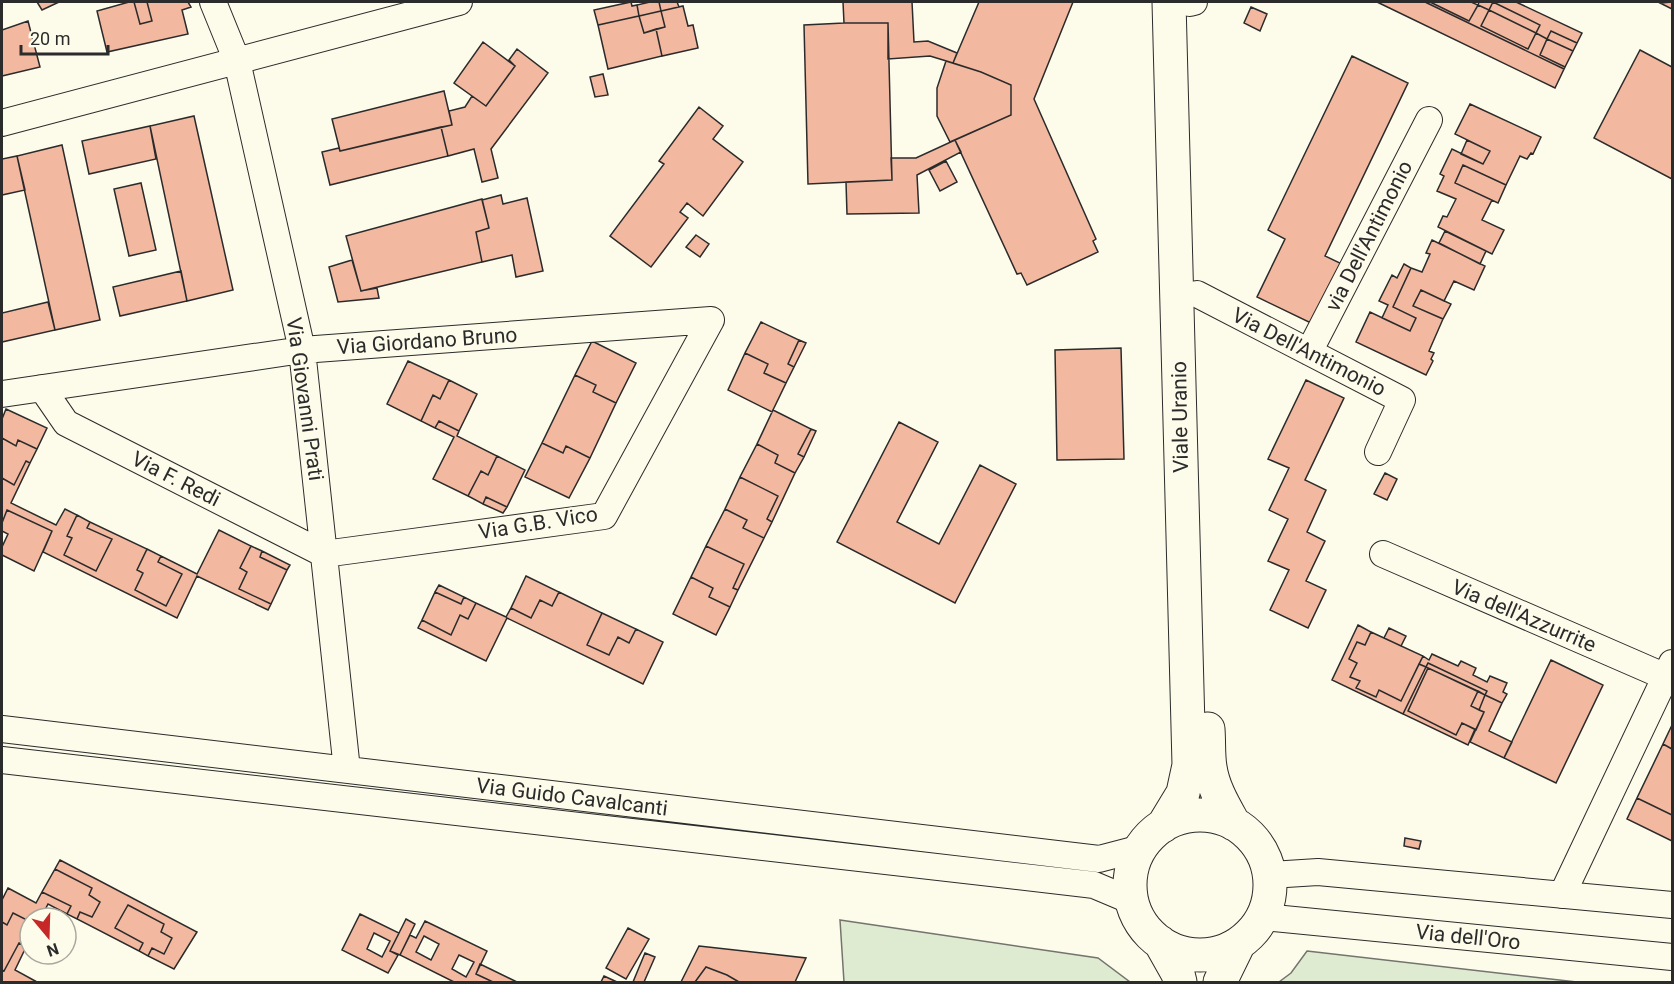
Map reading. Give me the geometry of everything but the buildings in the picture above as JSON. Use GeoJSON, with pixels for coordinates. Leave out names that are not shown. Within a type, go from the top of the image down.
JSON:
{"type":"FeatureCollection","features":[{"type":"Feature","properties":{"kind":"main road","name":"Viale Uranio"},"geometry":{"type":"LineString","coordinates":[[1186,2],[1197,294],[1209,766],[1217,793],[1234,824]]}},
{"type":"Feature","properties":{"kind":"main road","name":"Viale Uranio"},"geometry":{"type":"LineString","coordinates":[[1152,837],[1183,793],[1189,765],[1186,2]]}},
{"type":"Feature","properties":{"kind":"main road"},"geometry":{"type":"LineString","coordinates":[[1199,815],[1217,817],[1234,824],[1251,837],[1263,854],[1270,875],[1270,896],[1263,917],[1252,932],[1239,943],[1220,952],[1199,955],[1178,951],[1160,942],[1147,931],[1132,901],[1130,883],[1133,864],[1152,837],[1180,818],[1199,815]]}},
{"type":"Feature","properties":{"kind":"main road"},"geometry":{"type":"LineString","coordinates":[[1160,942],[1180,982]]}},
{"type":"Feature","properties":{"kind":"main road"},"geometry":{"type":"LineString","coordinates":[[1220,982],[1239,943]]}},
{"type":"Feature","properties":{"kind":"street","name":"Via Giovanni Prati"},"geometry":{"type":"LineString","coordinates":[[213,2],[237,62],[302,350],[347,770]]}},
{"type":"Feature","properties":{"kind":"street"},"geometry":{"type":"LineString","coordinates":[[2,123],[459,2]]}},
{"type":"Feature","properties":{"kind":"street","name":"via Dell'Antimonio"},"geometry":{"type":"LineString","coordinates":[[1309,352],[1429,120]]}},
{"type":"Feature","properties":{"kind":"street","name":"Via Dell'Antimonio"},"geometry":{"type":"LineString","coordinates":[[1197,294],[1402,400],[1377,452]]}},
{"type":"Feature","properties":{"kind":"street","name":"Via Giordano Bruno"},"geometry":{"type":"LineString","coordinates":[[2,394],[302,350],[711,320]]}},
{"type":"Feature","properties":{"kind":"street","name":"Via G.B. Vico"},"geometry":{"type":"LineString","coordinates":[[324,554],[604,516],[711,320]]}},
{"type":"Feature","properties":{"kind":"street","name":"Via F. Redi"},"geometry":{"type":"LineString","coordinates":[[42,388],[66,423],[324,554]]}},
{"type":"Feature","properties":{"kind":"street","name":"Via dell'Azzurrite"},"geometry":{"type":"LineString","coordinates":[[1383,554],[1669,670],[1562,895]]}},
{"type":"Feature","properties":{"kind":"street","name":"Via Guido Cavalcanti"},"geometry":{"type":"LineString","coordinates":[[2,729],[1099,859],[1152,837]]}},
{"type":"Feature","properties":{"kind":"street","name":"Via Guido Cavalcanti"},"geometry":{"type":"LineString","coordinates":[[2,760],[1094,885],[1132,901]]}},
{"type":"Feature","properties":{"kind":"street"},"geometry":{"type":"LineString","coordinates":[[1270,875],[1318,872],[1672,905]]}},
{"type":"Feature","properties":{"kind":"street","name":"Via dell'Oro"},"geometry":{"type":"LineString","coordinates":[[1263,917],[1672,957]]}},
{"type":"Feature","properties":{"kind":"green space"},"geometry":{"type":"Polygon","coordinates":[[[840,920],[1098,958],[1130,982],[844,982],[840,920]]]}},
{"type":"Feature","properties":{"kind":"green space"},"geometry":{"type":"Polygon","coordinates":[[[1307,951],[1577,982],[1279,982],[1291,973],[1307,951]]]}}]}
